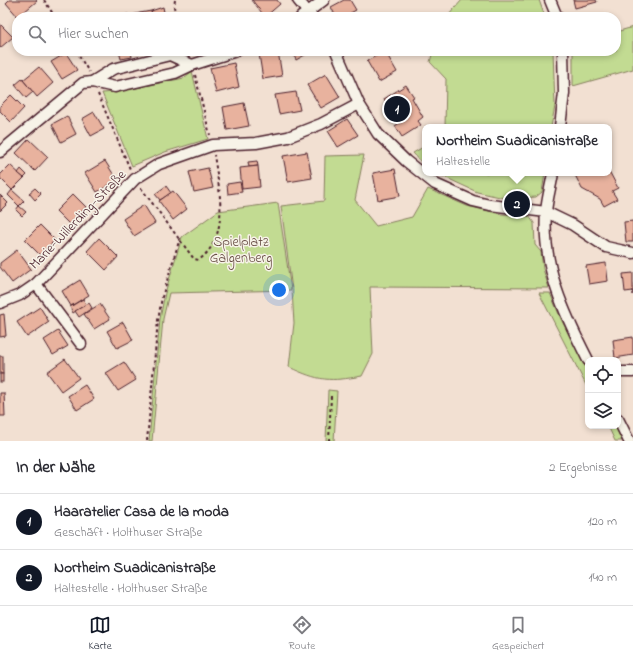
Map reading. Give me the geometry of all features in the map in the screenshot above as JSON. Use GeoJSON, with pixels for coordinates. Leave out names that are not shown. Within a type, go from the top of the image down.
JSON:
{"type":"FeatureCollection","features":[{"type":"Feature","properties":{"kind":"street"},"geometry":{"type":"LineString","coordinates":[[298,0],[305,12]]}},
{"type":"Feature","properties":{"kind":"street"},"geometry":{"type":"LineString","coordinates":[[310,12],[324,0]]}},
{"type":"Feature","properties":{"kind":"street"},"geometry":{"type":"LineString","coordinates":[[550,0],[555,12]]}},
{"type":"Feature","properties":{"kind":"street"},"geometry":{"type":"LineString","coordinates":[[92,82],[113,69],[166,56]]}},
{"type":"Feature","properties":{"kind":"street"},"geometry":{"type":"LineString","coordinates":[[172,56],[192,65]]}},
{"type":"Feature","properties":{"kind":"street"},"geometry":{"type":"LineString","coordinates":[[0,152],[67,94],[82,83],[92,82],[115,87],[175,73],[192,65],[220,56]]}},
{"type":"Feature","properties":{"kind":"street"},"geometry":{"type":"LineString","coordinates":[[338,56],[359,104],[378,134],[406,161],[422,174]]}},
{"type":"Feature","properties":{"kind":"street"},"geometry":{"type":"LineString","coordinates":[[560,124],[564,92],[563,56]]}},
{"type":"Feature","properties":{"kind":"street","name":"Marie-Willerding-Straße"},"geometry":{"type":"LineString","coordinates":[[0,303],[20,295],[36,284],[135,180],[160,164],[213,145],[256,143],[288,137],[321,124],[359,104]]}},
{"type":"Feature","properties":{"kind":"street"},"geometry":{"type":"LineString","coordinates":[[425,176],[435,184],[473,201],[490,205],[546,212],[573,225],[606,247],[633,253]]}},
{"type":"Feature","properties":{"kind":"street"},"geometry":{"type":"LineString","coordinates":[[552,176],[546,212],[549,263],[555,288],[569,324],[586,357]]}},
{"type":"Feature","properties":{"kind":"street"},"geometry":{"type":"LineString","coordinates":[[36,284],[81,344]]}},
{"type":"Feature","properties":{"kind":"street"},"geometry":{"type":"LineString","coordinates":[[621,372],[633,372]]}},
{"type":"Feature","properties":{"kind":"street"},"geometry":{"type":"LineString","coordinates":[[621,425],[629,441]]}},
{"type":"Feature","properties":{"kind":"path"},"geometry":{"type":"LineString","coordinates":[[44,0],[52,12]]}},
{"type":"Feature","properties":{"kind":"path"},"geometry":{"type":"LineString","coordinates":[[175,0],[174,7],[176,12]]}},
{"type":"Feature","properties":{"kind":"path"},"geometry":{"type":"LineString","coordinates":[[79,56],[88,69]]}},
{"type":"Feature","properties":{"kind":"path"},"geometry":{"type":"LineString","coordinates":[[99,97],[135,180],[180,238],[194,260]]}},
{"type":"Feature","properties":{"kind":"path"},"geometry":{"type":"LineString","coordinates":[[147,441],[158,320],[162,297],[180,238]]}},
{"type":"Feature","properties":{"kind":"path"},"geometry":{"type":"LineString","coordinates":[[329,441],[332,396]]}},
{"type":"Feature","properties":{"kind":"green space"},"geometry":{"type":"Polygon","coordinates":[[[462,0],[539,0],[543,12],[451,12],[462,0]]]}},
{"type":"Feature","properties":{"kind":"green space"},"geometry":{"type":"Polygon","coordinates":[[[633,27],[633,69],[573,86],[573,56],[621,56],[621,31],[633,27]]]}},
{"type":"Feature","properties":{"kind":"green space"},"geometry":{"type":"Polygon","coordinates":[[[432,56],[553,56],[555,106],[552,124],[445,124],[446,79],[430,62],[432,56]]]}},
{"type":"Feature","properties":{"kind":"green space"},"geometry":{"type":"Polygon","coordinates":[[[192,71],[208,139],[165,152],[132,166],[102,93],[117,92],[184,78],[192,71]]]}},
{"type":"Feature","properties":{"kind":"green space"},"geometry":{"type":"Polygon","coordinates":[[[422,148],[422,163],[413,153],[422,148]]]}},
{"type":"Feature","properties":{"kind":"green space"},"geometry":{"type":"Polygon","coordinates":[[[364,155],[355,200],[376,226],[412,217],[428,189],[467,206],[501,214],[529,216],[534,223],[535,245],[541,252],[543,269],[549,288],[370,287],[373,354],[362,376],[341,379],[317,378],[289,367],[294,323],[292,290],[281,206],[324,201],[325,156],[364,155]]]}},
{"type":"Feature","properties":{"kind":"green space"},"geometry":{"type":"Polygon","coordinates":[[[442,176],[545,176],[542,192],[536,197],[509,199],[477,192],[442,176]]]}},
{"type":"Feature","properties":{"kind":"green space","name":"Spielplatz Galgenberg"},"geometry":{"type":"Polygon","coordinates":[[[278,203],[291,290],[169,293],[163,319],[152,441],[149,441],[160,319],[165,293],[182,237],[218,211],[278,203]]]}},
{"type":"Feature","properties":{"kind":"green space"},"geometry":{"type":"Polygon","coordinates":[[[539,293],[550,293],[561,319],[585,366],[585,383],[539,293]]]}},
{"type":"Feature","properties":{"kind":"green space"},"geometry":{"type":"Polygon","coordinates":[[[328,390],[337,391],[334,441],[326,441],[328,390]]]}},
{"type":"Feature","properties":{"kind":"green space"},"geometry":{"type":"Polygon","coordinates":[[[609,429],[616,429],[622,441],[615,441],[609,429]]]}},
{"type":"Feature","properties":{"kind":"building"},"geometry":{"type":"Polygon","coordinates":[[[9,0],[37,1],[24,12],[14,12],[6,3],[9,0]]]}},
{"type":"Feature","properties":{"kind":"building"},"geometry":{"type":"Polygon","coordinates":[[[252,0],[277,0],[280,4],[271,12],[261,12],[252,0]]]}},
{"type":"Feature","properties":{"kind":"building"},"geometry":{"type":"Polygon","coordinates":[[[344,0],[350,0],[356,10],[352,12],[334,12],[331,7],[344,0]]]}},
{"type":"Feature","properties":{"kind":"building"},"geometry":{"type":"Polygon","coordinates":[[[573,0],[596,0],[597,2],[575,8],[573,0]]]}},
{"type":"Feature","properties":{"kind":"building"},"geometry":{"type":"Polygon","coordinates":[[[163,7],[164,12],[151,12],[163,7]]]}},
{"type":"Feature","properties":{"kind":"building"},"geometry":{"type":"Polygon","coordinates":[[[0,24],[12,36],[12,38],[0,48],[0,24]]]}},
{"type":"Feature","properties":{"kind":"building"},"geometry":{"type":"Polygon","coordinates":[[[61,56],[68,56],[77,70],[62,79],[51,62],[61,56]]]}},
{"type":"Feature","properties":{"kind":"building"},"geometry":{"type":"Polygon","coordinates":[[[120,56],[132,56],[132,57],[121,59],[120,56]]]}},
{"type":"Feature","properties":{"kind":"building"},"geometry":{"type":"Polygon","coordinates":[[[259,56],[279,56],[282,76],[263,79],[259,56]]]}},
{"type":"Feature","properties":{"kind":"building"},"geometry":{"type":"Polygon","coordinates":[[[294,56],[303,56],[296,60],[294,56]]]}},
{"type":"Feature","properties":{"kind":"building"},"geometry":{"type":"Polygon","coordinates":[[[376,56],[388,56],[397,72],[379,82],[367,61],[376,56]]]}},
{"type":"Feature","properties":{"kind":"building"},"geometry":{"type":"Polygon","coordinates":[[[234,63],[239,87],[216,93],[210,68],[234,63]]]}},
{"type":"Feature","properties":{"kind":"building"},"geometry":{"type":"Polygon","coordinates":[[[39,67],[53,83],[37,97],[23,80],[39,67]]]}},
{"type":"Feature","properties":{"kind":"building"},"geometry":{"type":"Polygon","coordinates":[[[326,74],[340,97],[321,108],[307,85],[326,74]]]}},
{"type":"Feature","properties":{"kind":"building"},"geometry":{"type":"Polygon","coordinates":[[[22,79],[33,92],[26,98],[15,85],[22,79]]]}},
{"type":"Feature","properties":{"kind":"building"},"geometry":{"type":"Polygon","coordinates":[[[406,85],[414,97],[412,98],[423,117],[418,121],[421,125],[402,137],[395,126],[401,122],[393,108],[390,109],[384,99],[406,85]]]}},
{"type":"Feature","properties":{"kind":"building"},"geometry":{"type":"Polygon","coordinates":[[[296,92],[300,110],[279,114],[275,95],[296,92]]]}},
{"type":"Feature","properties":{"kind":"building"},"geometry":{"type":"Polygon","coordinates":[[[11,95],[24,108],[11,122],[0,111],[0,106],[11,95]]]}},
{"type":"Feature","properties":{"kind":"building"},"geometry":{"type":"Polygon","coordinates":[[[244,103],[249,126],[227,130],[223,107],[244,103]]]}},
{"type":"Feature","properties":{"kind":"building"},"geometry":{"type":"Polygon","coordinates":[[[94,112],[104,129],[91,136],[82,119],[94,112]]]}},
{"type":"Feature","properties":{"kind":"building"},"geometry":{"type":"Polygon","coordinates":[[[67,116],[76,134],[61,142],[52,124],[67,116]]]}},
{"type":"Feature","properties":{"kind":"building"},"geometry":{"type":"Polygon","coordinates":[[[347,119],[358,135],[338,147],[328,131],[347,119]]]}},
{"type":"Feature","properties":{"kind":"building"},"geometry":{"type":"Polygon","coordinates":[[[29,139],[48,157],[35,171],[16,153],[29,139]]]}},
{"type":"Feature","properties":{"kind":"building"},"geometry":{"type":"Polygon","coordinates":[[[307,152],[312,178],[288,182],[283,156],[307,152]]]}},
{"type":"Feature","properties":{"kind":"building"},"geometry":{"type":"Polygon","coordinates":[[[105,161],[117,180],[97,192],[85,173],[105,161]]]}},
{"type":"Feature","properties":{"kind":"building"},"geometry":{"type":"Polygon","coordinates":[[[257,161],[258,166],[249,167],[248,162],[257,161]]]}},
{"type":"Feature","properties":{"kind":"building"},"geometry":{"type":"Polygon","coordinates":[[[10,165],[24,178],[12,190],[0,178],[0,175],[10,165]]]}},
{"type":"Feature","properties":{"kind":"building"},"geometry":{"type":"Polygon","coordinates":[[[258,166],[260,187],[242,189],[240,168],[258,166]]]}},
{"type":"Feature","properties":{"kind":"building"},"geometry":{"type":"Polygon","coordinates":[[[208,168],[213,188],[194,192],[189,172],[208,168]]]}},
{"type":"Feature","properties":{"kind":"building"},"geometry":{"type":"Polygon","coordinates":[[[21,169],[27,175],[24,178],[18,173],[21,169]]]}},
{"type":"Feature","properties":{"kind":"building"},"geometry":{"type":"Polygon","coordinates":[[[395,169],[400,196],[378,200],[373,173],[395,169]]]}},
{"type":"Feature","properties":{"kind":"building"},"geometry":{"type":"Polygon","coordinates":[[[576,176],[612,176],[618,188],[612,191],[617,199],[604,206],[600,199],[582,189],[576,176]]]}},
{"type":"Feature","properties":{"kind":"building"},"geometry":{"type":"Polygon","coordinates":[[[240,182],[242,192],[228,194],[227,184],[240,182]]]}},
{"type":"Feature","properties":{"kind":"building"},"geometry":{"type":"Polygon","coordinates":[[[166,186],[171,193],[160,200],[155,194],[166,186]]]}},
{"type":"Feature","properties":{"kind":"building"},"geometry":{"type":"Polygon","coordinates":[[[35,188],[41,194],[35,200],[29,193],[35,188]]]}},
{"type":"Feature","properties":{"kind":"building"},"geometry":{"type":"Polygon","coordinates":[[[12,190],[24,201],[19,206],[8,195],[12,190]]]}},
{"type":"Feature","properties":{"kind":"building"},"geometry":{"type":"Polygon","coordinates":[[[173,191],[187,209],[173,220],[159,201],[173,191]]]}},
{"type":"Feature","properties":{"kind":"building"},"geometry":{"type":"Polygon","coordinates":[[[73,194],[86,207],[69,224],[56,211],[73,194]]]}},
{"type":"Feature","properties":{"kind":"building"},"geometry":{"type":"Polygon","coordinates":[[[0,195],[8,203],[0,211],[0,195]]]}},
{"type":"Feature","properties":{"kind":"building"},"geometry":{"type":"Polygon","coordinates":[[[520,199],[525,199],[525,202],[520,202],[520,199]]]}},
{"type":"Feature","properties":{"kind":"building"},"geometry":{"type":"Polygon","coordinates":[[[144,205],[155,223],[134,236],[123,219],[144,205]]]}},
{"type":"Feature","properties":{"kind":"building"},"geometry":{"type":"Polygon","coordinates":[[[19,206],[26,212],[22,216],[16,210],[19,206]]]}},
{"type":"Feature","properties":{"kind":"building"},"geometry":{"type":"Polygon","coordinates":[[[633,221],[633,242],[626,242],[624,222],[633,221]]]}},
{"type":"Feature","properties":{"kind":"building"},"geometry":{"type":"Polygon","coordinates":[[[40,225],[55,240],[40,255],[25,240],[40,225]]]}},
{"type":"Feature","properties":{"kind":"building"},"geometry":{"type":"Polygon","coordinates":[[[99,238],[118,257],[106,270],[87,251],[99,238]]]}},
{"type":"Feature","properties":{"kind":"building"},"geometry":{"type":"Polygon","coordinates":[[[17,250],[31,269],[12,283],[0,267],[0,263],[17,250]]]}},
{"type":"Feature","properties":{"kind":"building"},"geometry":{"type":"Polygon","coordinates":[[[606,263],[608,281],[589,284],[586,266],[606,263]]]}},
{"type":"Feature","properties":{"kind":"building"},"geometry":{"type":"Polygon","coordinates":[[[633,273],[633,291],[625,292],[623,274],[633,273]]]}},
{"type":"Feature","properties":{"kind":"building"},"geometry":{"type":"Polygon","coordinates":[[[80,280],[89,295],[71,306],[62,291],[80,280]]]}},
{"type":"Feature","properties":{"kind":"building"},"geometry":{"type":"Polygon","coordinates":[[[83,299],[86,304],[73,313],[70,307],[83,299]]]}},
{"type":"Feature","properties":{"kind":"building"},"geometry":{"type":"Polygon","coordinates":[[[89,303],[92,308],[79,317],[75,311],[89,303]]]}},
{"type":"Feature","properties":{"kind":"building"},"geometry":{"type":"Polygon","coordinates":[[[100,304],[110,319],[94,329],[84,314],[100,304]]]}},
{"type":"Feature","properties":{"kind":"building"},"geometry":{"type":"Polygon","coordinates":[[[40,307],[49,322],[27,337],[17,322],[40,307]]]}},
{"type":"Feature","properties":{"kind":"building"},"geometry":{"type":"Polygon","coordinates":[[[4,314],[6,336],[0,337],[0,315],[4,314]]]}},
{"type":"Feature","properties":{"kind":"building"},"geometry":{"type":"Polygon","coordinates":[[[123,322],[133,340],[117,348],[107,331],[123,322]]]}},
{"type":"Feature","properties":{"kind":"building"},"geometry":{"type":"Polygon","coordinates":[[[58,331],[68,346],[53,355],[44,340],[58,331]]]}},
{"type":"Feature","properties":{"kind":"building"},"geometry":{"type":"Polygon","coordinates":[[[633,337],[633,355],[615,357],[613,340],[633,337]]]}},
{"type":"Feature","properties":{"kind":"building"},"geometry":{"type":"Polygon","coordinates":[[[0,356],[3,356],[3,374],[0,374],[0,356]]]}},
{"type":"Feature","properties":{"kind":"building"},"geometry":{"type":"Polygon","coordinates":[[[65,359],[79,378],[61,391],[47,372],[65,359]]]}},
{"type":"Feature","properties":{"kind":"building"},"geometry":{"type":"Polygon","coordinates":[[[124,362],[136,380],[118,391],[106,373],[124,362]]]}},
{"type":"Feature","properties":{"kind":"building"},"geometry":{"type":"Polygon","coordinates":[[[0,374],[3,374],[3,382],[0,382],[0,374]]]}},
{"type":"Feature","properties":{"kind":"building"},"geometry":{"type":"Polygon","coordinates":[[[85,385],[94,399],[77,410],[68,396],[85,385]]]}},
{"type":"Feature","properties":{"kind":"building"},"geometry":{"type":"Polygon","coordinates":[[[0,393],[4,393],[5,416],[0,416],[0,393]]]}},
{"type":"Feature","properties":{"kind":"place","name":"Haaratelier Casa de la moda"},"geometry":{"type":"Point","coordinates":[397,109]}},
{"type":"Feature","properties":{"kind":"place","name":"Northeim Suadicanistraße"},"geometry":{"type":"Point","coordinates":[517,204]}}]}
